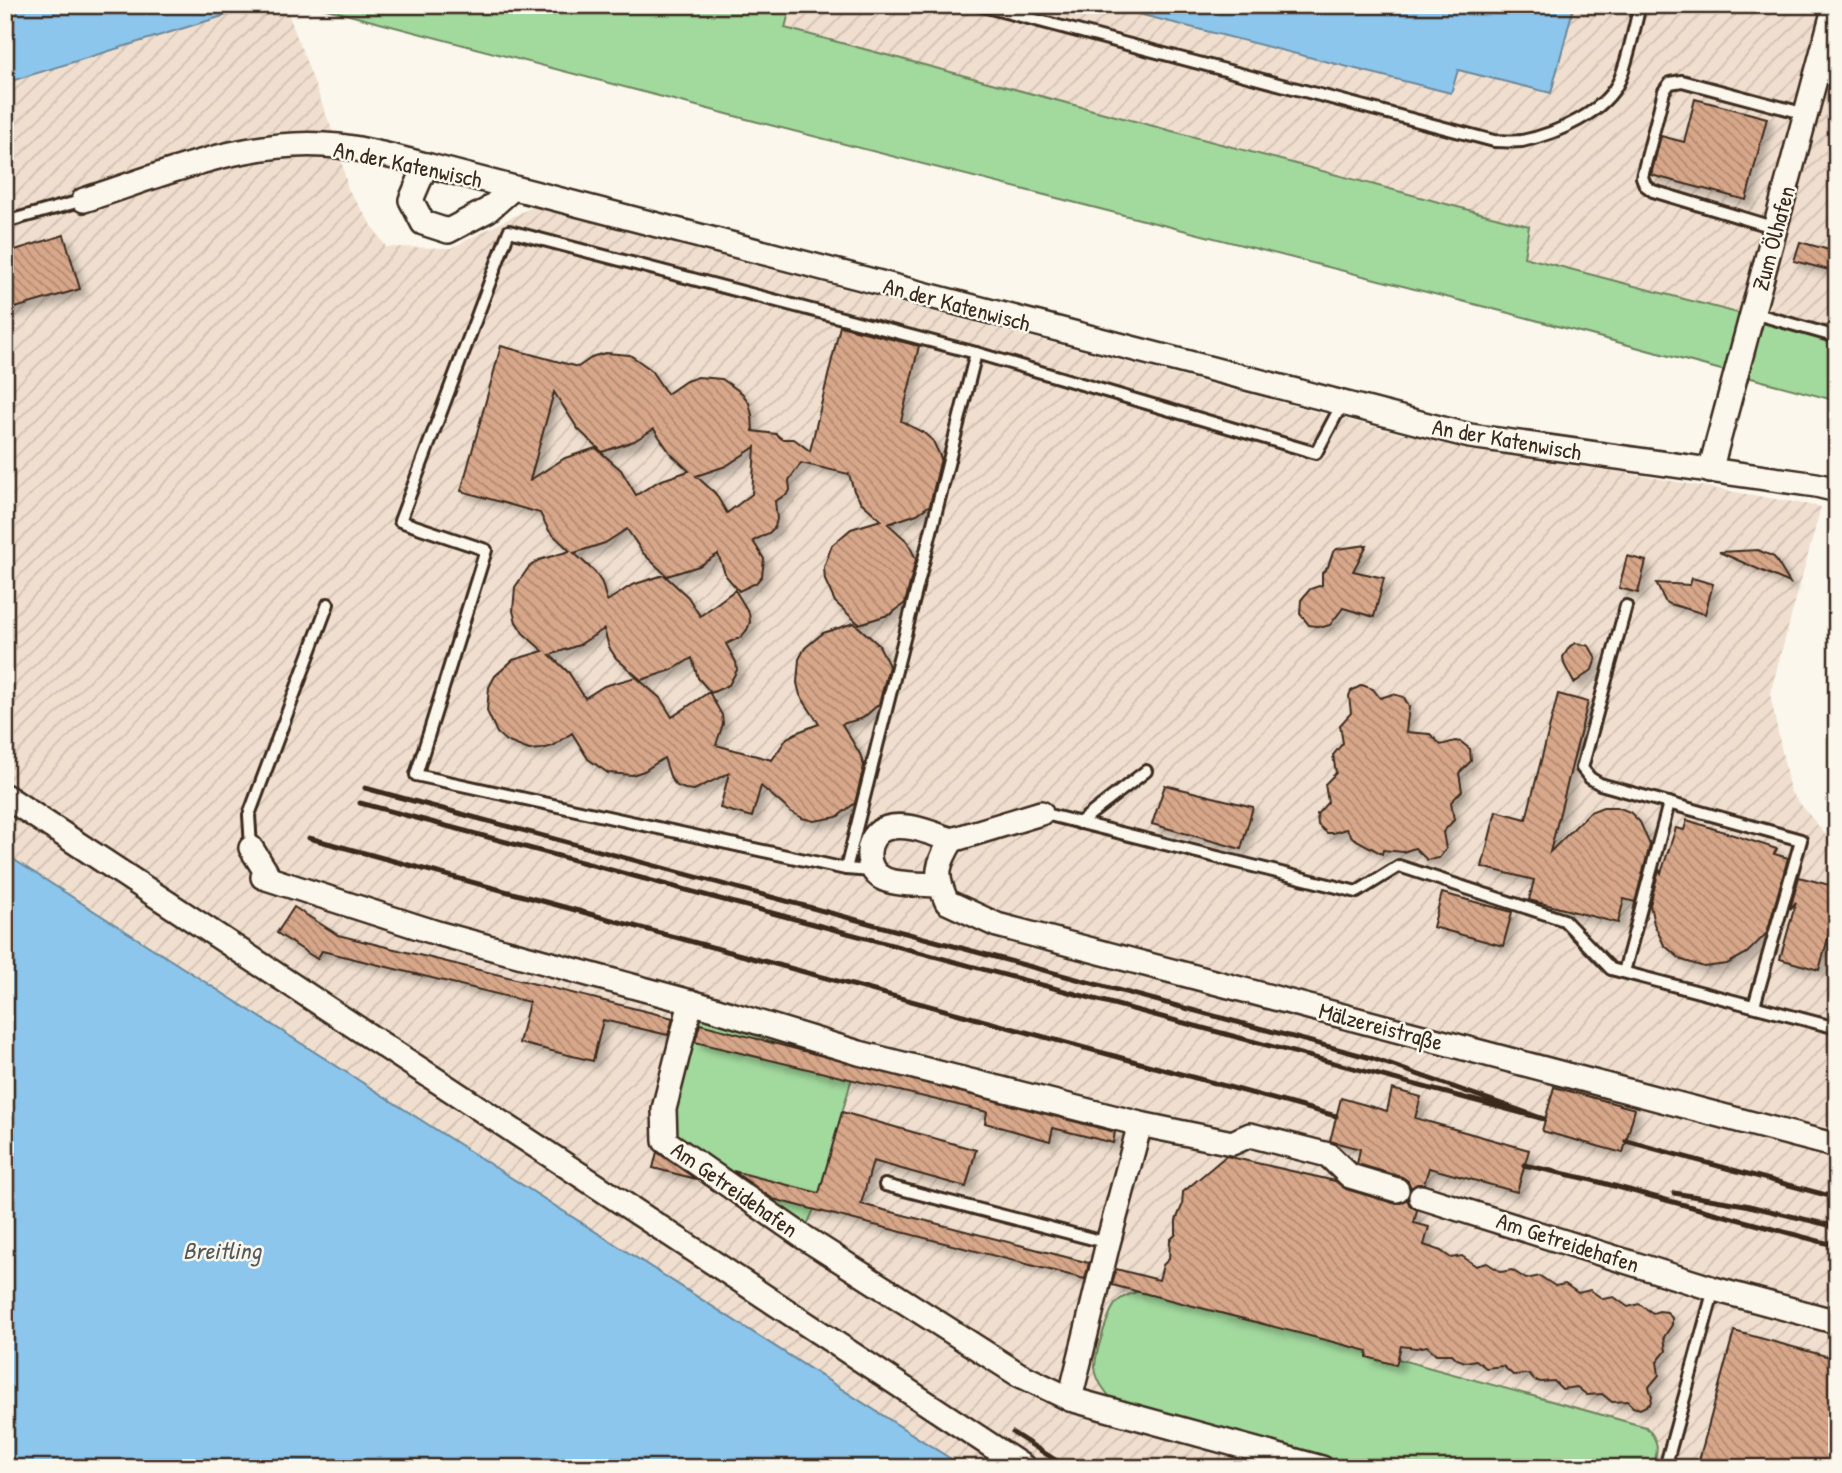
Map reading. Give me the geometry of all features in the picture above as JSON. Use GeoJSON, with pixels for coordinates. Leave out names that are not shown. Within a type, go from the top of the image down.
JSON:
{"type":"FeatureCollection","features":[{"type":"Feature","properties":{"kind":"street","name":"Zum Ölhafen"},"geometry":{"type":"LineString","coordinates":[[1710,471],[1835,5]]}},
{"type":"Feature","properties":{"kind":"street","name":"An der Katenwisch"},"geometry":{"type":"LineString","coordinates":[[84,200],[228,155],[285,145],[338,146],[426,165],[1470,436],[1837,490]]}},
{"type":"Feature","properties":{"kind":"street"},"geometry":{"type":"LineString","coordinates":[[426,165],[411,200],[422,223],[448,231],[488,210],[513,188]]}},
{"type":"Feature","properties":{"kind":"street"},"geometry":{"type":"LineString","coordinates":[[5,796],[1025,1468]]}},
{"type":"Feature","properties":{"kind":"street"},"geometry":{"type":"LineString","coordinates":[[952,840],[938,864],[939,886],[885,880],[872,871],[867,856],[873,839],[884,828],[902,825],[952,840],[1041,813]]}},
{"type":"Feature","properties":{"kind":"street"},"geometry":{"type":"LineString","coordinates":[[251,848],[266,872],[263,877],[437,933],[691,1002],[859,1053],[1140,1124],[1232,1143],[1250,1135],[1328,1155],[1350,1176],[1397,1190]]}},
{"type":"Feature","properties":{"kind":"street","name":"Mälzereistraße"},"geometry":{"type":"LineString","coordinates":[[939,886],[947,902],[997,925],[1837,1146]]}},
{"type":"Feature","properties":{"kind":"street","name":"Am Getreidehafen"},"geometry":{"type":"LineString","coordinates":[[691,1002],[664,1109],[665,1141],[803,1236],[1017,1374],[1070,1399],[1322,1468]]}},
{"type":"Feature","properties":{"kind":"street"},"geometry":{"type":"LineString","coordinates":[[1070,1399],[1140,1124]]}},
{"type":"Feature","properties":{"kind":"street","name":"Am Getreidehafen"},"geometry":{"type":"LineString","coordinates":[[1421,1197],[1714,1289],[1837,1322]]}},
{"type":"Feature","properties":{"kind":"lane"},"geometry":{"type":"LineString","coordinates":[[979,5],[1494,141],[1520,141],[1545,134],[1574,121],[1611,94],[1619,79],[1640,5]]}},
{"type":"Feature","properties":{"kind":"lane"},"geometry":{"type":"LineString","coordinates":[[1776,228],[1653,191],[1645,185],[1642,177],[1664,91],[1670,83],[1682,81],[1806,114]]}},
{"type":"Feature","properties":{"kind":"lane"},"geometry":{"type":"LineString","coordinates":[[5,222],[84,200]]}},
{"type":"Feature","properties":{"kind":"lane"},"geometry":{"type":"LineString","coordinates":[[872,871],[846,869],[416,775],[486,550],[400,521],[509,231],[976,353],[1317,453],[1342,404]]}},
{"type":"Feature","properties":{"kind":"lane"},"geometry":{"type":"LineString","coordinates":[[1753,313],[1837,337]]}},
{"type":"Feature","properties":{"kind":"lane"},"geometry":{"type":"LineString","coordinates":[[846,869],[976,353]]}},
{"type":"Feature","properties":{"kind":"lane"},"geometry":{"type":"LineString","coordinates":[[251,848],[249,815],[328,604]]}},
{"type":"Feature","properties":{"kind":"lane"},"geometry":{"type":"LineString","coordinates":[[1626,606],[1582,768],[1590,778],[1600,784],[1801,839],[1754,1006]]}},
{"type":"Feature","properties":{"kind":"lane"},"geometry":{"type":"LineString","coordinates":[[1079,823],[1146,771]]}},
{"type":"Feature","properties":{"kind":"lane"},"geometry":{"type":"LineString","coordinates":[[1624,972],[1669,803]]}},
{"type":"Feature","properties":{"kind":"lane"},"geometry":{"type":"LineString","coordinates":[[1041,813],[1357,891],[1399,866],[1564,920],[1611,969],[1837,1028]]}},
{"type":"Feature","properties":{"kind":"lane"},"geometry":{"type":"LineString","coordinates":[[885,1185],[1108,1243]]}},
{"type":"Feature","properties":{"kind":"lane"},"geometry":{"type":"LineString","coordinates":[[1665,1468],[1714,1289]]}},
{"type":"Feature","properties":{"kind":"shaded area"},"geometry":{"type":"Polygon","coordinates":[[[259,5],[285,5],[338,146],[348,189],[386,247],[451,248],[532,207],[1398,433],[1821,507],[1770,694],[1790,791],[1837,849],[1837,1468],[965,1468],[5,854],[5,83],[259,5]]]}},
{"type":"Feature","properties":{"kind":"shaded area"},"geometry":{"type":"Polygon","coordinates":[[[791,5],[1103,5],[1451,93],[1457,70],[1550,93],[1574,5],[1837,5],[1837,339],[1523,257],[1529,226],[784,28],[791,5]]]}},
{"type":"Feature","properties":{"kind":"green space"},"geometry":{"type":"Polygon","coordinates":[[[311,5],[791,5],[785,28],[1529,226],[1524,257],[1837,339],[1837,401],[1509,313],[311,5]]]}},
{"type":"Feature","properties":{"kind":"green space"},"geometry":{"type":"Polygon","coordinates":[[[691,1002],[859,1053],[816,1205],[802,1236],[665,1141],[691,1002]]]}},
{"type":"Feature","properties":{"kind":"green space"},"geometry":{"type":"Polygon","coordinates":[[[1136,1292],[1149,1292],[1368,1351],[1367,1357],[1398,1359],[1646,1427],[1657,1446],[1653,1468],[1360,1468],[1114,1401],[1097,1377],[1097,1353],[1116,1303],[1136,1292]]]}},
{"type":"Feature","properties":{"kind":"water"},"geometry":{"type":"Polygon","coordinates":[[[5,5],[259,5],[5,83],[5,5]]]}},
{"type":"Feature","properties":{"kind":"water"},"geometry":{"type":"Polygon","coordinates":[[[1103,5],[1574,5],[1551,93],[1458,70],[1451,93],[1103,5]]]}},
{"type":"Feature","properties":{"kind":"water","name":"Breitling"},"geometry":{"type":"Polygon","coordinates":[[[5,854],[965,1468],[5,1468],[5,854]]]}},
{"type":"Feature","properties":{"kind":"building"},"geometry":{"type":"Polygon","coordinates":[[[1695,99],[1767,118],[1746,200],[1651,175],[1661,136],[1684,142],[1695,99]]]}},
{"type":"Feature","properties":{"kind":"building"},"geometry":{"type":"Polygon","coordinates":[[[64,235],[80,289],[5,311],[5,253],[64,235]]]}},
{"type":"Feature","properties":{"kind":"building"},"geometry":{"type":"Polygon","coordinates":[[[1800,242],[1837,252],[1837,272],[1794,261],[1800,242]]]}},
{"type":"Feature","properties":{"kind":"building"},"geometry":{"type":"Polygon","coordinates":[[[840,326],[919,346],[901,421],[933,441],[941,458],[930,505],[917,514],[888,524],[907,541],[916,559],[905,603],[891,614],[859,624],[835,602],[825,580],[824,567],[832,545],[851,529],[881,520],[861,502],[854,491],[849,474],[801,463],[789,480],[788,494],[775,501],[775,527],[753,541],[764,559],[762,576],[756,583],[739,591],[726,576],[718,554],[699,566],[667,576],[643,553],[627,529],[605,543],[574,553],[595,572],[602,583],[607,601],[632,585],[664,575],[688,597],[700,616],[735,590],[749,613],[750,622],[741,637],[726,644],[736,662],[737,670],[729,685],[711,693],[698,678],[692,658],[672,670],[641,680],[616,658],[609,647],[604,629],[579,645],[550,655],[569,673],[585,698],[604,686],[636,677],[660,698],[672,717],[709,692],[722,715],[723,724],[716,745],[772,760],[787,738],[819,724],[800,695],[797,683],[799,659],[805,648],[823,633],[854,623],[879,645],[889,666],[879,704],[863,718],[842,724],[864,766],[855,803],[837,817],[814,821],[791,812],[761,786],[752,817],[720,808],[729,773],[694,790],[685,789],[677,786],[671,779],[664,758],[632,775],[608,773],[588,759],[572,733],[553,746],[529,750],[506,741],[497,733],[487,711],[489,687],[495,676],[513,660],[543,651],[523,633],[516,622],[513,611],[515,587],[529,567],[539,560],[570,551],[549,531],[540,513],[461,491],[501,346],[578,367],[594,356],[606,353],[630,355],[650,369],[667,394],[686,381],[698,377],[722,379],[742,393],[749,403],[753,431],[776,434],[782,439],[794,439],[810,451],[840,326]],[[554,392],[530,480],[565,458],[596,448],[621,470],[636,495],[659,481],[689,471],[670,453],[654,429],[634,441],[602,452],[578,429],[554,392]],[[755,447],[726,466],[696,476],[715,493],[727,513],[752,494],[755,447]]]}},
{"type":"Feature","properties":{"kind":"building"},"geometry":{"type":"Polygon","coordinates":[[[1367,545],[1353,571],[1384,578],[1374,617],[1343,608],[1330,625],[1309,625],[1300,614],[1301,600],[1310,589],[1322,585],[1322,573],[1328,567],[1333,552],[1337,549],[1367,545]]]}},
{"type":"Feature","properties":{"kind":"building"},"geometry":{"type":"Polygon","coordinates":[[[1758,550],[1774,557],[1790,583],[1719,552],[1758,550]]]}},
{"type":"Feature","properties":{"kind":"building"},"geometry":{"type":"Polygon","coordinates":[[[1627,556],[1646,561],[1638,593],[1619,588],[1627,556]]]}},
{"type":"Feature","properties":{"kind":"building"},"geometry":{"type":"Polygon","coordinates":[[[1692,578],[1713,584],[1705,614],[1665,601],[1656,583],[1690,585],[1692,578]]]}},
{"type":"Feature","properties":{"kind":"building"},"geometry":{"type":"Polygon","coordinates":[[[1576,643],[1589,646],[1596,658],[1592,670],[1574,683],[1563,657],[1570,646],[1576,643]]]}},
{"type":"Feature","properties":{"kind":"building"},"geometry":{"type":"Polygon","coordinates":[[[1362,685],[1373,689],[1380,698],[1393,694],[1404,697],[1409,707],[1406,732],[1430,734],[1441,745],[1461,742],[1470,749],[1471,761],[1459,773],[1462,791],[1451,802],[1454,820],[1443,832],[1446,849],[1439,858],[1427,860],[1415,848],[1403,852],[1383,850],[1382,854],[1353,838],[1346,829],[1327,833],[1318,825],[1317,814],[1328,802],[1325,784],[1336,773],[1333,755],[1343,743],[1340,725],[1351,713],[1349,696],[1351,691],[1362,685]]]}},
{"type":"Feature","properties":{"kind":"building"},"geometry":{"type":"Polygon","coordinates":[[[1558,694],[1588,702],[1550,852],[1590,812],[1603,807],[1617,807],[1630,812],[1640,822],[1650,845],[1635,902],[1624,899],[1618,923],[1529,900],[1534,880],[1482,867],[1496,811],[1526,819],[1558,694]]]}},
{"type":"Feature","properties":{"kind":"building"},"geometry":{"type":"Polygon","coordinates":[[[1165,785],[1253,807],[1241,849],[1152,824],[1165,785]]]}},
{"type":"Feature","properties":{"kind":"building"},"geometry":{"type":"Polygon","coordinates":[[[1687,820],[1777,849],[1774,854],[1788,858],[1767,933],[1747,953],[1727,964],[1704,967],[1682,960],[1664,945],[1654,924],[1650,905],[1659,869],[1661,873],[1676,828],[1684,830],[1687,820]]]}},
{"type":"Feature","properties":{"kind":"building"},"geometry":{"type":"Polygon","coordinates":[[[1799,877],[1837,887],[1837,907],[1819,970],[1780,959],[1796,902],[1790,909],[1799,877]]]}},
{"type":"Feature","properties":{"kind":"building"},"geometry":{"type":"Polygon","coordinates":[[[1442,893],[1512,912],[1503,946],[1433,927],[1442,893]]]}},
{"type":"Feature","properties":{"kind":"building"},"geometry":{"type":"Polygon","coordinates":[[[294,907],[338,935],[673,1018],[668,1035],[603,1020],[593,1061],[519,1043],[529,1002],[322,951],[317,959],[277,933],[294,907]]]}},
{"type":"Feature","properties":{"kind":"building"},"geometry":{"type":"Polygon","coordinates":[[[700,1024],[1115,1132],[1113,1143],[1053,1128],[1050,1141],[985,1123],[987,1112],[695,1042],[700,1024]]]}},
{"type":"Feature","properties":{"kind":"building"},"geometry":{"type":"Polygon","coordinates":[[[1554,1087],[1635,1109],[1623,1153],[1542,1131],[1554,1087]]]}},
{"type":"Feature","properties":{"kind":"building"},"geometry":{"type":"Polygon","coordinates":[[[1392,1089],[1421,1097],[1415,1118],[1529,1150],[1517,1192],[1429,1168],[1424,1184],[1411,1188],[1408,1181],[1402,1177],[1357,1164],[1360,1149],[1330,1141],[1341,1098],[1387,1111],[1392,1089]]]}},
{"type":"Feature","properties":{"kind":"building"},"geometry":{"type":"Polygon","coordinates":[[[842,1112],[976,1150],[966,1187],[873,1161],[861,1204],[1089,1263],[1085,1279],[773,1199],[733,1171],[819,1193],[842,1112]]]}},
{"type":"Feature","properties":{"kind":"building"},"geometry":{"type":"Polygon","coordinates":[[[657,1152],[696,1179],[653,1168],[657,1152]]]}},
{"type":"Feature","properties":{"kind":"building"},"geometry":{"type":"Polygon","coordinates":[[[1226,1156],[1335,1181],[1346,1189],[1393,1203],[1401,1203],[1407,1199],[1410,1206],[1417,1210],[1414,1223],[1429,1227],[1424,1245],[1451,1258],[1462,1256],[1476,1266],[1487,1263],[1501,1272],[1512,1270],[1526,1279],[1540,1276],[1555,1286],[1565,1284],[1578,1293],[1590,1290],[1603,1299],[1614,1297],[1628,1307],[1639,1304],[1653,1313],[1667,1312],[1672,1318],[1672,1325],[1664,1337],[1666,1351],[1657,1362],[1659,1375],[1649,1387],[1652,1397],[1650,1404],[1640,1409],[1627,1401],[1612,1402],[1602,1394],[1587,1395],[1577,1387],[1562,1389],[1554,1381],[1541,1382],[1534,1380],[1529,1374],[1513,1375],[1503,1366],[1486,1368],[1476,1360],[1465,1362],[1452,1354],[1436,1354],[1427,1346],[1401,1346],[1396,1365],[1367,1357],[1368,1351],[1112,1285],[1116,1269],[1159,1280],[1163,1265],[1169,1259],[1170,1240],[1176,1234],[1176,1220],[1182,1206],[1183,1192],[1226,1156]]]}},
{"type":"Feature","properties":{"kind":"building"},"geometry":{"type":"Polygon","coordinates":[[[1734,1331],[1837,1359],[1837,1468],[1697,1468],[1734,1331]]]}},
{"type":"Feature","properties":{"kind":"railway"},"geometry":{"type":"LineString","coordinates":[[360,803],[1544,1119],[1371,1058],[365,788]]}},
{"type":"Feature","properties":{"kind":"railway"},"geometry":{"type":"LineString","coordinates":[[309,838],[1336,1116]]}},
{"type":"Feature","properties":{"kind":"railway"},"geometry":{"type":"LineString","coordinates":[[1626,1141],[1837,1198]]}},
{"type":"Feature","properties":{"kind":"railway"},"geometry":{"type":"LineString","coordinates":[[1524,1165],[1588,1179],[1837,1246]]}},
{"type":"Feature","properties":{"kind":"railway"},"geometry":{"type":"LineString","coordinates":[[1674,1193],[1745,1205],[1837,1227]]}},
{"type":"Feature","properties":{"kind":"railway"},"geometry":{"type":"LineString","coordinates":[[1013,1433],[1068,1468]]}}]}
